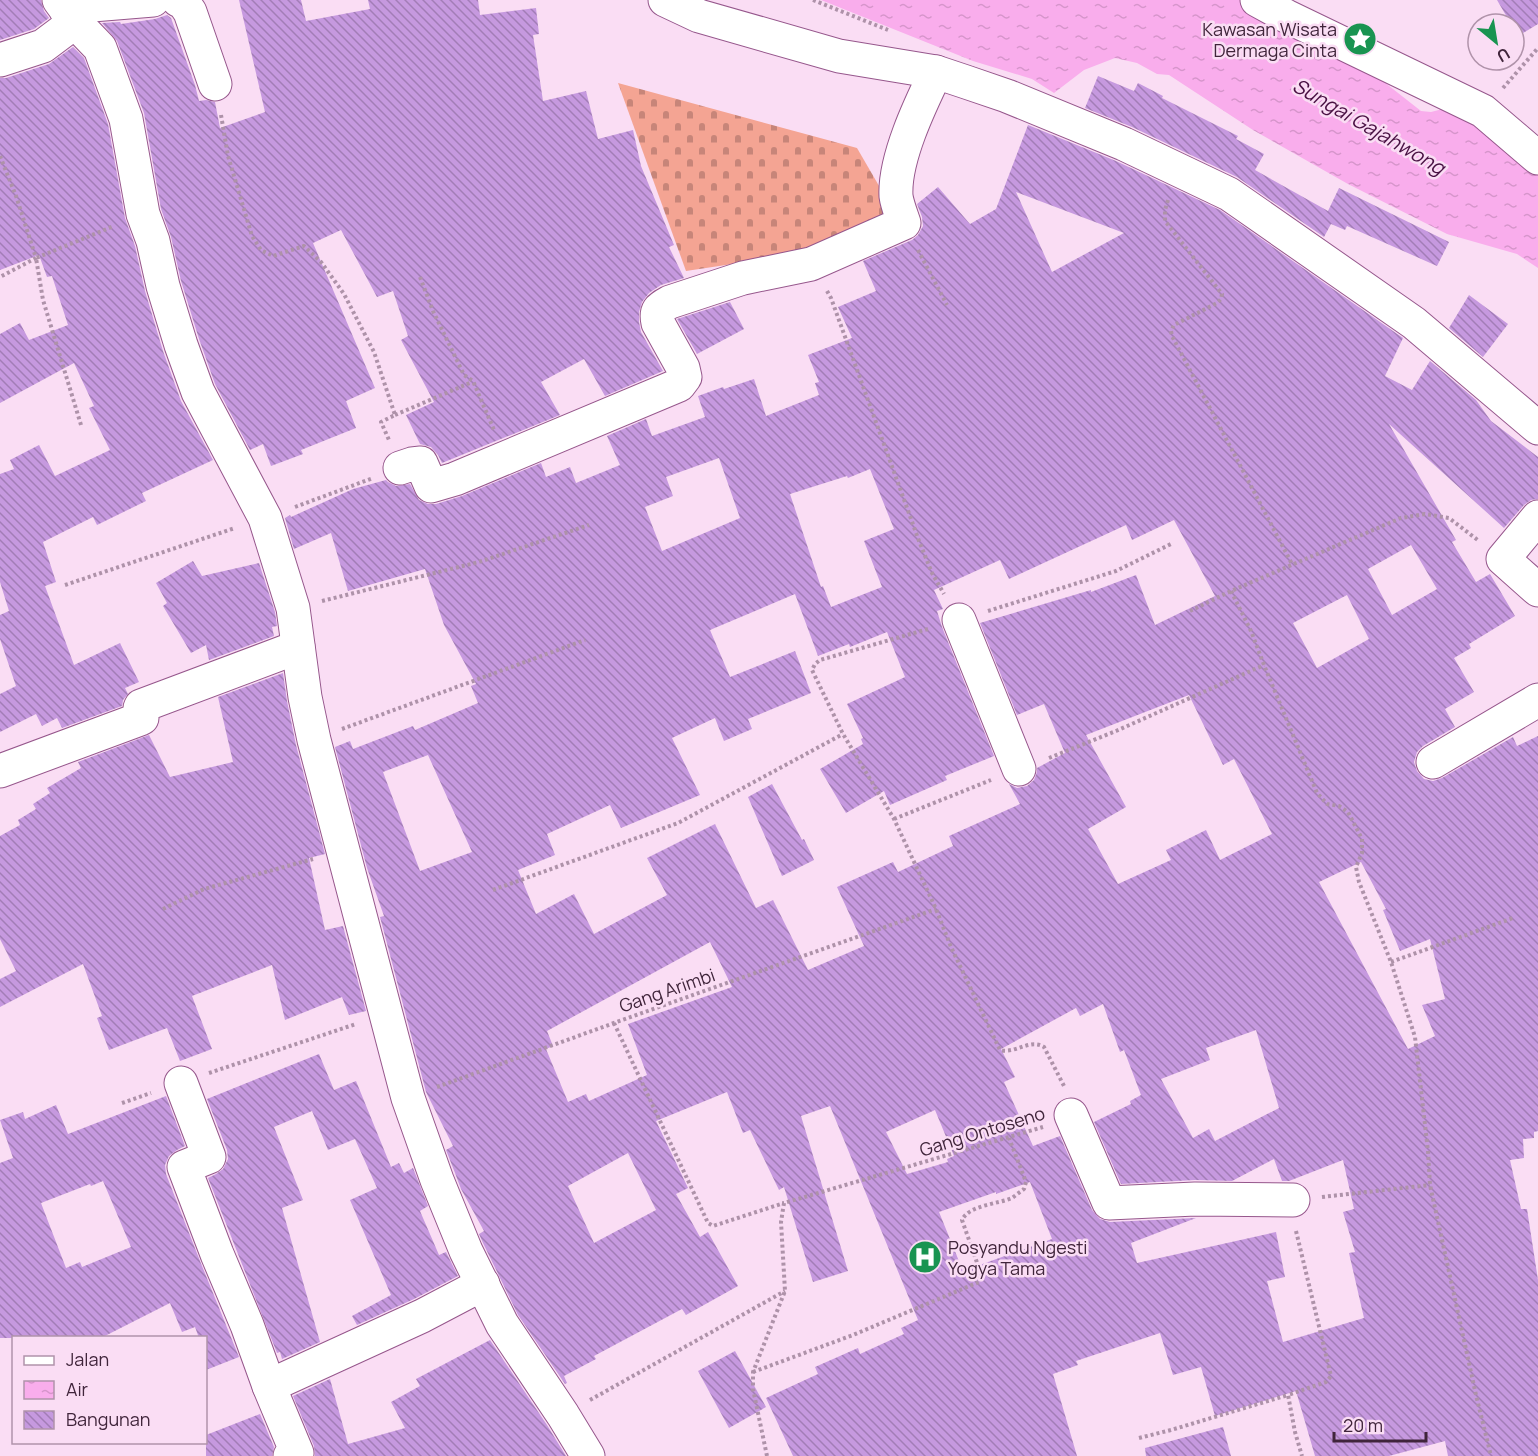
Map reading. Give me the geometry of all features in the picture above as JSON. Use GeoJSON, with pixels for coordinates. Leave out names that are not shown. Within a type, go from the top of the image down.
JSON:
{"type":"FeatureCollection","features":[{"type":"Feature","properties":{"kind":"street"},"geometry":{"type":"LineString","coordinates":[[0,60],[43,46],[67,11],[80,6],[153,0]]}},
{"type":"Feature","properties":{"kind":"street"},"geometry":{"type":"LineString","coordinates":[[178,0],[184,3],[190,12],[215,84]]}},
{"type":"Feature","properties":{"kind":"street"},"geometry":{"type":"LineString","coordinates":[[664,0],[699,16],[839,56],[944,72],[1124,144],[1229,194],[1414,323],[1538,428]]}},
{"type":"Feature","properties":{"kind":"street"},"geometry":{"type":"LineString","coordinates":[[1257,0],[1483,111],[1538,158]]}},
{"type":"Feature","properties":{"kind":"street"},"geometry":{"type":"LineString","coordinates":[[67,11],[100,48],[126,119],[142,214],[153,241],[181,345],[198,392],[265,518],[292,608],[314,740],[385,1014],[408,1098],[437,1180],[466,1251],[501,1324],[588,1456]]}},
{"type":"Feature","properties":{"kind":"street"},"geometry":{"type":"LineString","coordinates":[[400,468],[421,463],[431,486],[455,479],[679,385],[685,377],[683,368],[658,323],[657,315],[660,307],[743,278],[811,264],[904,223],[896,196],[899,164],[909,134],[944,72]]}},
{"type":"Feature","properties":{"kind":"street"},"geometry":{"type":"LineString","coordinates":[[1538,517],[1503,558],[1538,590]]}},
{"type":"Feature","properties":{"kind":"street"},"geometry":{"type":"LineString","coordinates":[[959,620],[1019,769]]}},
{"type":"Feature","properties":{"kind":"street"},"geometry":{"type":"LineString","coordinates":[[0,771],[140,720],[142,718],[141,706],[298,647]]}},
{"type":"Feature","properties":{"kind":"street"},"geometry":{"type":"LineString","coordinates":[[1433,762],[1538,700]]}},
{"type":"Feature","properties":{"kind":"street"},"geometry":{"type":"LineString","coordinates":[[181,1083],[209,1157],[184,1167],[297,1453],[290,1456]]}},
{"type":"Feature","properties":{"kind":"street"},"geometry":{"type":"LineString","coordinates":[[1071,1114],[1109,1203],[1195,1198],[1293,1200]]}},
{"type":"Feature","properties":{"kind":"street"},"geometry":{"type":"LineString","coordinates":[[269,1386],[422,1317],[483,1284]]}},
{"type":"Feature","properties":{"kind":"path"},"geometry":{"type":"LineString","coordinates":[[813,0],[890,30]]}},
{"type":"Feature","properties":{"kind":"path"},"geometry":{"type":"LineString","coordinates":[[1483,111],[1538,48]]}},
{"type":"Feature","properties":{"kind":"path"},"geometry":{"type":"LineString","coordinates":[[215,84],[228,156],[252,237],[261,250],[273,256],[304,246],[321,262],[344,294],[374,352],[395,415]]}},
{"type":"Feature","properties":{"kind":"path"},"geometry":{"type":"LineString","coordinates":[[0,156],[36,258],[43,300],[81,425]]}},
{"type":"Feature","properties":{"kind":"path"},"geometry":{"type":"LineString","coordinates":[[1178,170],[1165,210],[1165,221],[1222,294],[1217,303],[1174,325],[1171,331],[1172,336],[1292,564]]}},
{"type":"Feature","properties":{"kind":"path"},"geometry":{"type":"LineString","coordinates":[[0,277],[36,258],[142,214]]}},
{"type":"Feature","properties":{"kind":"path"},"geometry":{"type":"LineString","coordinates":[[904,223],[947,306]]}},
{"type":"Feature","properties":{"kind":"path"},"geometry":{"type":"LineString","coordinates":[[811,264],[831,298],[932,573],[959,620]]}},
{"type":"Feature","properties":{"kind":"path"},"geometry":{"type":"LineString","coordinates":[[420,277],[433,311],[464,375],[473,381],[506,458]]}},
{"type":"Feature","properties":{"kind":"path"},"geometry":{"type":"LineString","coordinates":[[65,585],[265,518],[400,468],[381,423],[473,381]]}},
{"type":"Feature","properties":{"kind":"path"},"geometry":{"type":"LineString","coordinates":[[1191,611],[1231,591],[1401,518],[1425,514],[1449,518],[1503,558]]}},
{"type":"Feature","properties":{"kind":"path"},"geometry":{"type":"LineString","coordinates":[[292,608],[479,562],[589,525]]}},
{"type":"Feature","properties":{"kind":"path"},"geometry":{"type":"LineString","coordinates":[[936,909],[894,819],[843,734],[812,670],[815,664],[820,660],[1116,571],[1171,544]]}},
{"type":"Feature","properties":{"kind":"path"},"geometry":{"type":"LineString","coordinates":[[1231,591],[1251,631],[1317,793],[1327,804],[1339,806],[1348,812],[1362,839],[1362,853],[1356,867],[1359,882],[1391,962],[1414,1037],[1430,1185],[1491,1456]]}},
{"type":"Feature","properties":{"kind":"path"},"geometry":{"type":"LineString","coordinates":[[314,740],[585,640]]}},
{"type":"Feature","properties":{"kind":"path"},"geometry":{"type":"LineString","coordinates":[[894,819],[1116,730],[1264,665]]}},
{"type":"Feature","properties":{"kind":"path"},"geometry":{"type":"LineString","coordinates":[[493,890],[678,823],[843,734]]}},
{"type":"Feature","properties":{"kind":"path"},"geometry":{"type":"LineString","coordinates":[[162,909],[204,889],[343,851]]}},
{"type":"Feature","properties":{"kind":"path","name":"Gang Arimbi"},"geometry":{"type":"LineString","coordinates":[[408,1098],[936,909]]}},
{"type":"Feature","properties":{"kind":"path","name":"Gang Ontoseno"},"geometry":{"type":"LineString","coordinates":[[614,1023],[708,1223],[713,1226],[1058,1122],[1071,1114],[1073,1103],[1044,1047],[1040,1044],[1032,1044],[1006,1052],[1000,1050],[951,947],[936,909]]}},
{"type":"Feature","properties":{"kind":"path"},"geometry":{"type":"LineString","coordinates":[[1391,962],[1514,918]]}},
{"type":"Feature","properties":{"kind":"path"},"geometry":{"type":"LineString","coordinates":[[122,1103],[385,1014]]}},
{"type":"Feature","properties":{"kind":"path"},"geometry":{"type":"LineString","coordinates":[[753,1372],[853,1335],[979,1282],[981,1274],[962,1220],[970,1211],[1010,1198],[1024,1189],[1026,1182],[1009,1138]]}},
{"type":"Feature","properties":{"kind":"path"},"geometry":{"type":"LineString","coordinates":[[1139,1438],[1326,1382],[1331,1376],[1290,1203],[1293,1200],[1430,1185]]}},
{"type":"Feature","properties":{"kind":"path"},"geometry":{"type":"LineString","coordinates":[[767,1456],[753,1389],[753,1372],[785,1291],[781,1222],[784,1203]]}},
{"type":"Feature","properties":{"kind":"path"},"geometry":{"type":"LineString","coordinates":[[563,1415],[785,1291]]}},
{"type":"Feature","properties":{"kind":"path"},"geometry":{"type":"LineString","coordinates":[[1288,1395],[1302,1456]]}},
{"type":"Feature","properties":{"kind":"green space"},"geometry":{"type":"Polygon","coordinates":[[[618,83],[857,148],[893,210],[811,252],[686,271],[618,83]]]}},
{"type":"Feature","properties":{"kind":"water","name":"Sungai Gajahwong"},"geometry":{"type":"Polygon","coordinates":[[[821,0],[1250,0],[1365,67],[1421,111],[1431,112],[1454,106],[1538,169],[1538,268],[1517,254],[1447,234],[1348,184],[1253,130],[1169,75],[1157,74],[1137,63],[1115,58],[1084,70],[1054,93],[1032,79],[973,61],[821,0]]]}},
{"type":"Feature","properties":{"kind":"building"},"geometry":{"type":"Polygon","coordinates":[[[0,0],[41,0],[49,18],[34,29],[0,40],[0,0]]]}},
{"type":"Feature","properties":{"kind":"building"},"geometry":{"type":"Polygon","coordinates":[[[239,0],[301,0],[306,21],[370,9],[368,0],[478,0],[480,15],[536,8],[539,34],[533,35],[543,101],[586,91],[598,139],[633,130],[641,166],[674,245],[669,247],[684,278],[661,285],[649,293],[642,302],[639,312],[641,332],[663,371],[605,396],[584,359],[541,382],[560,415],[442,463],[431,447],[420,444],[406,415],[434,402],[401,340],[408,336],[393,291],[377,297],[341,230],[313,243],[375,388],[346,401],[356,428],[301,450],[303,454],[271,466],[263,444],[250,450],[215,384],[199,339],[161,209],[144,113],[117,41],[102,23],[120,22],[121,24],[167,15],[171,18],[199,101],[215,102],[220,128],[265,112],[239,0]]]}},
{"type":"Feature","properties":{"kind":"building"},"geometry":{"type":"Polygon","coordinates":[[[1497,0],[1538,0],[1538,24],[1526,31],[1526,12],[1504,12],[1497,0]]]}},
{"type":"Feature","properties":{"kind":"building"},"geometry":{"type":"Polygon","coordinates":[[[73,47],[84,58],[108,124],[125,218],[135,246],[145,291],[163,351],[181,401],[213,460],[142,493],[146,501],[97,525],[93,517],[43,542],[56,582],[45,586],[74,665],[120,643],[139,682],[125,688],[128,694],[122,706],[62,728],[57,718],[42,726],[36,714],[0,732],[0,694],[16,686],[0,639],[0,615],[9,611],[0,582],[0,474],[14,469],[10,460],[39,445],[55,476],[110,450],[89,408],[94,406],[74,363],[0,403],[0,334],[20,323],[29,340],[68,325],[52,276],[47,277],[39,255],[0,270],[0,78],[49,64],[73,47]]]}},
{"type":"Feature","properties":{"kind":"building"},"geometry":{"type":"Polygon","coordinates":[[[1098,76],[1134,91],[1138,83],[1163,96],[1162,98],[1238,136],[1236,139],[1264,154],[1255,170],[1328,211],[1339,188],[1449,242],[1437,266],[1347,226],[1345,230],[1331,224],[1324,237],[1237,177],[1132,127],[1085,108],[1098,76]]]}},
{"type":"Feature","properties":{"kind":"building"},"geometry":{"type":"Polygon","coordinates":[[[1028,125],[1116,161],[1220,210],[1403,338],[1385,376],[1412,390],[1430,361],[1476,400],[1491,421],[1538,457],[1538,499],[1531,500],[1524,505],[1504,528],[1389,424],[1456,540],[1452,542],[1476,582],[1490,574],[1515,616],[1469,644],[1471,648],[1454,658],[1474,692],[1445,709],[1455,727],[1417,752],[1414,762],[1417,771],[1424,779],[1433,781],[1513,737],[1517,746],[1538,736],[1538,1131],[1534,1132],[1534,1138],[1523,1139],[1524,1158],[1510,1160],[1521,1209],[1527,1209],[1538,1280],[1538,1456],[1448,1456],[1445,1441],[1389,1456],[1315,1456],[1296,1391],[1215,1416],[1201,1367],[1173,1375],[1160,1333],[1076,1361],[1078,1365],[1053,1374],[1077,1456],[793,1456],[766,1398],[818,1374],[815,1367],[858,1348],[860,1354],[904,1334],[901,1328],[918,1320],[830,1106],[801,1116],[848,1271],[813,1282],[784,1187],[779,1190],[750,1130],[743,1133],[727,1092],[656,1121],[688,1188],[676,1194],[700,1237],[708,1232],[738,1286],[686,1315],[682,1309],[594,1356],[596,1359],[564,1376],[567,1383],[565,1384],[518,1315],[479,1234],[484,1231],[461,1189],[446,1150],[453,1146],[426,1092],[380,917],[384,916],[367,868],[335,747],[350,741],[353,749],[413,726],[415,730],[478,703],[471,686],[476,684],[444,625],[425,569],[348,591],[331,533],[294,549],[285,518],[353,489],[386,480],[396,486],[410,484],[419,500],[428,504],[436,504],[462,496],[541,463],[546,477],[570,467],[576,483],[620,465],[607,436],[646,419],[652,436],[705,417],[698,396],[754,379],[766,416],[819,395],[815,383],[819,382],[808,355],[852,338],[838,307],[876,291],[863,261],[912,240],[918,235],[923,226],[917,204],[938,187],[970,224],[996,209],[1028,125]],[[1016,192],[1052,272],[1124,233],[1016,192]],[[719,458],[666,477],[673,496],[645,507],[662,551],[740,518],[719,458]],[[870,469],[848,478],[847,476],[790,494],[821,587],[823,586],[831,607],[882,587],[864,541],[894,529],[870,469]],[[1174,520],[1132,540],[1126,525],[1009,579],[1000,560],[934,590],[943,609],[937,611],[942,627],[994,756],[945,776],[947,780],[890,805],[884,791],[846,813],[820,769],[863,744],[861,739],[863,738],[847,704],[905,677],[887,632],[850,647],[849,644],[818,656],[795,594],[710,630],[730,677],[795,651],[811,693],[748,719],[752,729],[724,741],[715,718],[672,738],[700,795],[621,828],[610,805],[547,834],[555,855],[518,870],[536,914],[574,894],[594,934],[667,895],[647,858],[715,824],[756,908],[773,900],[808,970],[864,946],[837,887],[893,862],[898,872],[953,846],[949,836],[1020,804],[1009,784],[1017,788],[1027,786],[1034,780],[1037,768],[1065,753],[1044,704],[1017,715],[980,623],[1091,590],[1091,592],[1136,575],[1155,625],[1215,596],[1174,520]],[[1411,545],[1368,569],[1392,615],[1437,589],[1411,545]],[[1347,595],[1293,623],[1317,668],[1369,639],[1347,595]],[[1189,695],[1086,735],[1126,807],[1088,829],[1118,884],[1171,860],[1166,850],[1206,830],[1220,860],[1272,834],[1234,759],[1223,765],[1189,695]],[[428,755],[383,772],[420,871],[472,852],[428,755]],[[1361,862],[1319,882],[1408,1049],[1435,1036],[1422,1005],[1445,999],[1430,939],[1400,951],[1383,910],[1386,909],[1361,862]],[[710,942],[547,1031],[553,1046],[546,1049],[568,1102],[586,1094],[589,1101],[647,1075],[628,1024],[732,987],[710,942]],[[1103,1004],[1080,1016],[1076,1008],[1001,1049],[1015,1077],[1004,1082],[1033,1146],[1060,1136],[1092,1210],[1100,1219],[1110,1222],[1196,1218],[1131,1243],[1137,1263],[1276,1232],[1285,1277],[1267,1281],[1283,1342],[1364,1318],[1349,1253],[1355,1252],[1343,1212],[1354,1209],[1343,1160],[1289,1181],[1282,1181],[1274,1159],[1232,1181],[1195,1180],[1121,1184],[1094,1122],[1131,1104],[1130,1101],[1141,1095],[1124,1050],[1120,1052],[1103,1004]],[[1256,1030],[1206,1048],[1210,1060],[1161,1079],[1193,1138],[1209,1129],[1215,1141],[1279,1108],[1256,1030]],[[935,1110],[886,1132],[907,1174],[948,1162],[947,1159],[954,1156],[935,1110]],[[628,1153],[568,1186],[594,1243],[656,1210],[628,1153]],[[1030,1182],[939,1212],[963,1271],[1052,1239],[1030,1182]]]}},
{"type":"Feature","properties":{"kind":"building"},"geometry":{"type":"Polygon","coordinates":[[[1469,295],[1508,324],[1483,357],[1449,328],[1469,295]]]}},
{"type":"Feature","properties":{"kind":"building"},"geometry":{"type":"Polygon","coordinates":[[[730,302],[744,329],[697,354],[677,319],[730,302]]]}},
{"type":"Feature","properties":{"kind":"building"},"geometry":{"type":"Polygon","coordinates":[[[193,561],[202,576],[259,563],[275,612],[277,626],[272,627],[274,636],[209,660],[206,645],[191,653],[163,606],[167,603],[156,583],[193,561]]]}},
{"type":"Feature","properties":{"kind":"building"},"geometry":{"type":"Polygon","coordinates":[[[283,673],[296,745],[325,854],[309,858],[325,930],[343,926],[366,1011],[349,1015],[342,997],[285,1020],[272,965],[192,996],[212,1049],[180,1061],[167,1028],[109,1050],[97,1018],[102,1016],[83,964],[0,1007],[0,979],[16,971],[0,939],[0,836],[20,825],[18,820],[36,809],[33,804],[50,793],[47,788],[81,768],[78,762],[149,735],[170,777],[233,762],[218,697],[283,673]]]}},
{"type":"Feature","properties":{"kind":"building"},"geometry":{"type":"Polygon","coordinates":[[[772,784],[814,860],[782,876],[748,797],[772,784]]]}},
{"type":"Feature","properties":{"kind":"building"},"geometry":{"type":"Polygon","coordinates":[[[319,1054],[334,1090],[356,1081],[391,1167],[399,1163],[404,1173],[413,1168],[428,1206],[420,1211],[439,1255],[446,1252],[458,1276],[357,1325],[352,1316],[391,1295],[350,1200],[377,1188],[355,1139],[328,1150],[312,1111],[274,1127],[303,1200],[282,1208],[320,1342],[282,1359],[280,1352],[277,1353],[208,1178],[223,1169],[228,1159],[227,1150],[207,1099],[319,1054]]]}},
{"type":"Feature","properties":{"kind":"building"},"geometry":{"type":"Polygon","coordinates":[[[166,1096],[185,1146],[169,1156],[165,1165],[166,1174],[239,1357],[207,1370],[207,1336],[198,1336],[195,1327],[182,1332],[170,1303],[105,1336],[0,1338],[0,1163],[13,1158],[0,1120],[23,1112],[25,1119],[56,1105],[68,1134],[166,1096]],[[103,1181],[41,1203],[66,1268],[80,1262],[82,1267],[131,1247],[103,1181]]]}},
{"type":"Feature","properties":{"kind":"building"},"geometry":{"type":"Polygon","coordinates":[[[490,1340],[566,1456],[315,1456],[314,1446],[293,1396],[330,1379],[348,1444],[405,1428],[391,1402],[420,1386],[416,1379],[490,1340]]]}},
{"type":"Feature","properties":{"kind":"building"},"geometry":{"type":"Polygon","coordinates":[[[735,1351],[766,1407],[729,1428],[698,1371],[735,1351]]]}},
{"type":"Feature","properties":{"kind":"building"},"geometry":{"type":"Polygon","coordinates":[[[260,1414],[274,1447],[272,1456],[206,1456],[207,1435],[260,1414]]]}},
{"type":"Feature","properties":{"kind":"building"},"geometry":{"type":"Polygon","coordinates":[[[1223,1427],[1231,1456],[1146,1456],[1145,1448],[1223,1427]]]}},
{"type":"Feature","properties":{"kind":"place","name":"Kawasan Wisata Dermaga Cinta"},"geometry":{"type":"Point","coordinates":[1360,39]}},
{"type":"Feature","properties":{"kind":"place","name":"Posyandu Ngesti Yogya Tama"},"geometry":{"type":"Point","coordinates":[925,1257]}}]}
